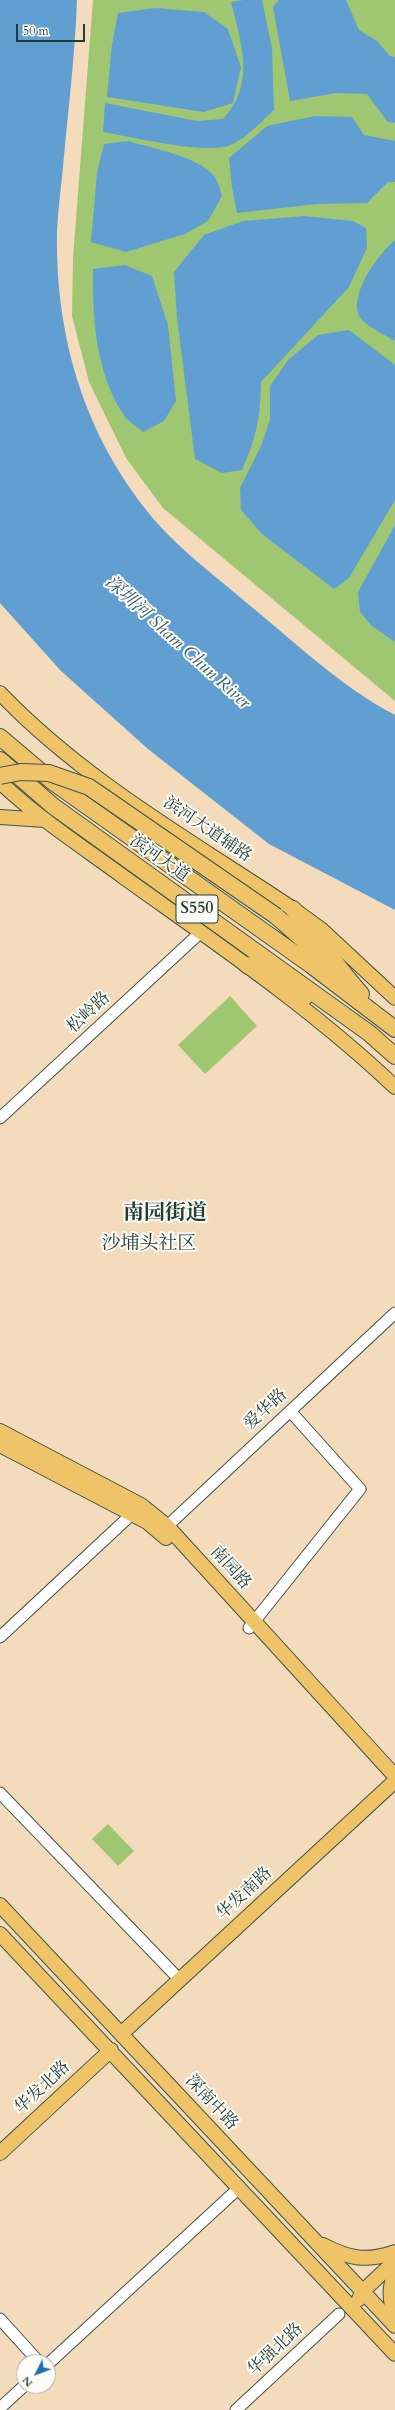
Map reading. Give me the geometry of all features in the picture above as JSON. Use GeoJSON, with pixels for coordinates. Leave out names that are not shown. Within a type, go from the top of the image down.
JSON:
{"type":"FeatureCollection","features":[{"type":"Feature","properties":{"kind":"highway","name":"滨河大道"},"geometry":{"type":"LineString","coordinates":[[0,737],[53,782],[389,1024]]}},
{"type":"Feature","properties":{"kind":"highway","name":"滨河大道"},"geometry":{"type":"LineString","coordinates":[[0,760],[52,806],[370,1033],[395,1056]]}},
{"type":"Feature","properties":{"kind":"highway"},"geometry":{"type":"LineString","coordinates":[[0,776],[21,772],[49,773],[89,787],[276,916],[309,947],[345,976],[389,1024]]}},
{"type":"Feature","properties":{"kind":"highway"},"geometry":{"type":"LineString","coordinates":[[294,909],[323,943],[345,976]]}},
{"type":"Feature","properties":{"kind":"highway"},"geometry":{"type":"LineString","coordinates":[[247,965],[370,1033]]}},
{"type":"Feature","properties":{"kind":"main road","name":"滨河大道辅路"},"geometry":{"type":"LineString","coordinates":[[0,693],[44,736],[91,774],[294,909],[322,930],[395,998]]}},
{"type":"Feature","properties":{"kind":"main road"},"geometry":{"type":"LineString","coordinates":[[0,782],[45,820],[247,965],[343,1040],[395,1088]]}},
{"type":"Feature","properties":{"kind":"main road"},"geometry":{"type":"LineString","coordinates":[[0,817],[45,820]]}},
{"type":"Feature","properties":{"kind":"main road","name":"南园路"},"geometry":{"type":"LineString","coordinates":[[0,1431],[141,1505],[394,1782]]}},
{"type":"Feature","properties":{"kind":"main road","name":"南园路"},"geometry":{"type":"LineString","coordinates":[[0,1445],[132,1514],[164,1529]]}},
{"type":"Feature","properties":{"kind":"main road","name":"华发南路"},"geometry":{"type":"LineString","coordinates":[[121,2034],[394,1782]]}},
{"type":"Feature","properties":{"kind":"main road","name":"深南中路"},"geometry":{"type":"LineString","coordinates":[[0,1905],[395,2326]]}},
{"type":"Feature","properties":{"kind":"main road"},"geometry":{"type":"LineString","coordinates":[[0,1934],[240,2187],[395,2354]]}},
{"type":"Feature","properties":{"kind":"main road","name":"华发北路"},"geometry":{"type":"LineString","coordinates":[[0,2141],[108,2047]]}},
{"type":"Feature","properties":{"kind":"main road","name":"华发北路"},"geometry":{"type":"LineString","coordinates":[[0,2153],[108,2047]]}},
{"type":"Feature","properties":{"kind":"main road"},"geometry":{"type":"LineString","coordinates":[[315,2241],[339,2253],[358,2258],[379,2258],[395,2252]]}},
{"type":"Feature","properties":{"kind":"main road"},"geometry":{"type":"LineString","coordinates":[[364,2320],[359,2304],[363,2291],[395,2261]]}},
{"type":"Feature","properties":{"kind":"main road"},"geometry":{"type":"LineString","coordinates":[[394,2277],[390,2296],[395,2316]]}},
{"type":"Feature","properties":{"kind":"street","name":"松岭路"},"geometry":{"type":"LineString","coordinates":[[0,1118],[201,932]]}},
{"type":"Feature","properties":{"kind":"street","name":"爱华路"},"geometry":{"type":"LineString","coordinates":[[164,1529],[395,1313]]}},
{"type":"Feature","properties":{"kind":"street"},"geometry":{"type":"LineString","coordinates":[[252,1625],[360,1488],[290,1411]]}},
{"type":"Feature","properties":{"kind":"street"},"geometry":{"type":"LineString","coordinates":[[0,1637],[132,1514]]}},
{"type":"Feature","properties":{"kind":"street"},"geometry":{"type":"LineString","coordinates":[[0,1793],[179,1979]]}},
{"type":"Feature","properties":{"kind":"street"},"geometry":{"type":"LineString","coordinates":[[56,2357],[240,2187]]}},
{"type":"Feature","properties":{"kind":"street","name":"华强北路"},"geometry":{"type":"LineString","coordinates":[[236,2410],[339,2314]]}},
{"type":"Feature","properties":{"kind":"street"},"geometry":{"type":"LineString","coordinates":[[0,2319],[32,2354]]}},
{"type":"Feature","properties":{"kind":"street"},"geometry":{"type":"LineString","coordinates":[[0,2408],[16,2393]]}},
{"type":"Feature","properties":{"kind":"green space"},"geometry":{"type":"Polygon","coordinates":[[[93,0],[395,0],[395,701],[163,508],[126,458],[89,382],[72,316],[73,258],[93,0]]]}},
{"type":"Feature","properties":{"kind":"green space"},"geometry":{"type":"Polygon","coordinates":[[[230,996],[257,1026],[205,1074],[178,1045],[230,996]]]}},
{"type":"Feature","properties":{"kind":"green space"},"geometry":{"type":"Polygon","coordinates":[[[108,1824],[134,1851],[118,1866],[92,1839],[108,1824]]]}},
{"type":"Feature","properties":{"kind":"water","name":"深圳河 Sham Chun River"},"geometry":{"type":"Polygon","coordinates":[[[0,0],[77,0],[73,63],[57,223],[58,271],[62,311],[69,350],[80,387],[94,424],[112,459],[133,492],[158,524],[179,546],[337,678],[375,704],[395,715],[395,910],[269,844],[148,749],[61,671],[0,603],[0,0]]]}},
{"type":"Feature","properties":{"kind":"water"},"geometry":{"type":"Polygon","coordinates":[[[243,0],[262,0],[272,48],[274,110],[241,140],[228,146],[217,148],[167,144],[103,132],[105,103],[197,121],[223,119],[233,106],[240,92],[243,77],[242,48],[231,2],[243,0]]]}},
{"type":"Feature","properties":{"kind":"water"},"geometry":{"type":"Polygon","coordinates":[[[279,0],[346,0],[359,30],[377,41],[390,56],[395,57],[395,123],[388,122],[367,94],[336,93],[290,101],[273,7],[279,0]]]}},
{"type":"Feature","properties":{"kind":"water"},"geometry":{"type":"Polygon","coordinates":[[[155,8],[204,12],[228,29],[241,67],[233,103],[204,112],[107,97],[112,44],[118,13],[155,8]]]}},
{"type":"Feature","properties":{"kind":"water"},"geometry":{"type":"Polygon","coordinates":[[[315,116],[352,117],[364,135],[395,141],[395,182],[388,182],[367,203],[317,204],[237,213],[232,188],[229,158],[267,126],[315,116]]]}},
{"type":"Feature","properties":{"kind":"water"},"geometry":{"type":"Polygon","coordinates":[[[128,141],[186,158],[207,169],[214,176],[222,196],[208,221],[185,234],[126,252],[91,242],[97,173],[104,144],[128,141]]]}},
{"type":"Feature","properties":{"kind":"water"},"geometry":{"type":"Polygon","coordinates":[[[304,216],[353,221],[366,228],[367,248],[349,287],[261,382],[260,407],[257,427],[242,470],[222,473],[195,459],[177,318],[174,272],[204,235],[243,221],[304,216]]]}},
{"type":"Feature","properties":{"kind":"water"},"geometry":{"type":"Polygon","coordinates":[[[395,240],[395,341],[363,321],[358,312],[357,302],[360,290],[373,266],[380,255],[395,240]]]}},
{"type":"Feature","properties":{"kind":"water"},"geometry":{"type":"Polygon","coordinates":[[[125,265],[152,276],[168,325],[176,401],[164,421],[143,432],[125,417],[114,398],[101,363],[95,325],[93,306],[93,269],[125,265]]]}},
{"type":"Feature","properties":{"kind":"water"},"geometry":{"type":"Polygon","coordinates":[[[349,330],[395,365],[395,500],[349,578],[334,589],[262,534],[241,510],[240,488],[261,446],[270,420],[270,386],[288,360],[318,335],[349,330]]]}},
{"type":"Feature","properties":{"kind":"water"},"geometry":{"type":"Polygon","coordinates":[[[395,525],[395,642],[372,626],[360,612],[358,592],[395,525]]]}},
{"type":"Feature","properties":{"kind":"district","name":"南园街道"},"geometry":{"type":"Point","coordinates":[165,1214]}},
{"type":"Feature","properties":{"kind":"district","name":"沙埔头社区"},"geometry":{"type":"Point","coordinates":[149,1245]}}]}
